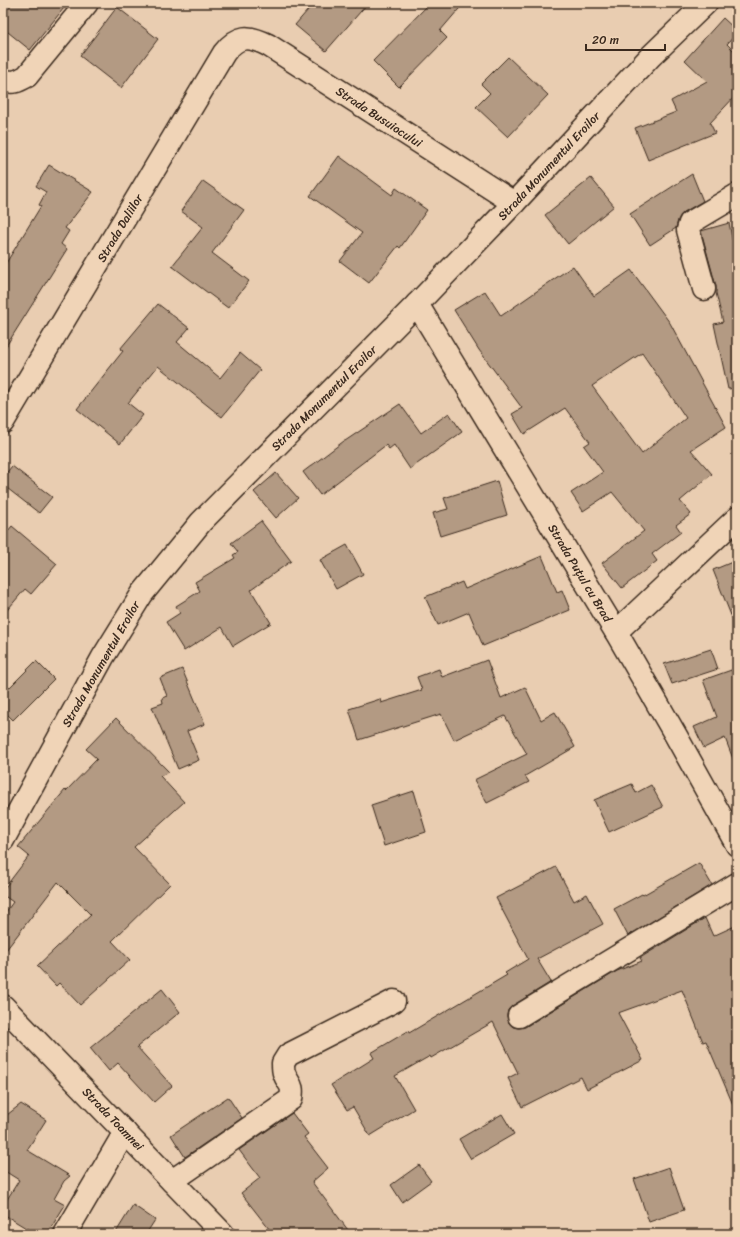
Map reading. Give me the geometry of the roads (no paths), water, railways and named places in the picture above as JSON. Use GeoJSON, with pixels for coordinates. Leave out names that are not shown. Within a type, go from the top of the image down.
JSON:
{"type":"FeatureCollection","features":[{"type":"Feature","properties":{"kind":"street"},"geometry":{"type":"LineString","coordinates":[[3,80],[8,82],[17,82],[27,76],[87,3]]}},
{"type":"Feature","properties":{"kind":"street","name":"Strada Monumentul Eroilor"},"geometry":{"type":"LineString","coordinates":[[3,840],[103,657],[142,594],[201,522],[417,304],[514,203],[651,56],[706,3]]}},
{"type":"Feature","properties":{"kind":"street","name":"Strada Busuiocului"},"geometry":{"type":"LineString","coordinates":[[241,39],[255,39],[268,45],[514,203]]}},
{"type":"Feature","properties":{"kind":"street","name":"Strada Daliilor"},"geometry":{"type":"LineString","coordinates":[[3,422],[224,53],[232,44],[241,39]]}},
{"type":"Feature","properties":{"kind":"street"},"geometry":{"type":"LineString","coordinates":[[704,289],[688,230],[690,223],[737,195]]}},
{"type":"Feature","properties":{"kind":"street","name":"Strada Puțul cu Brad"},"geometry":{"type":"LineString","coordinates":[[417,304],[616,632],[737,845]]}},
{"type":"Feature","properties":{"kind":"street"},"geometry":{"type":"LineString","coordinates":[[616,632],[737,518]]}},
{"type":"Feature","properties":{"kind":"street"},"geometry":{"type":"LineString","coordinates":[[519,1016],[737,884]]}},
{"type":"Feature","properties":{"kind":"street"},"geometry":{"type":"LineString","coordinates":[[172,1181],[291,1099],[292,1091],[290,1083],[284,1074],[283,1063],[288,1055],[394,1002]]}},
{"type":"Feature","properties":{"kind":"street","name":"Strada Toamnei"},"geometry":{"type":"LineString","coordinates":[[3,1006],[223,1234]]}},
{"type":"Feature","properties":{"kind":"street"},"geometry":{"type":"LineString","coordinates":[[65,1234],[125,1132]]}}]}
